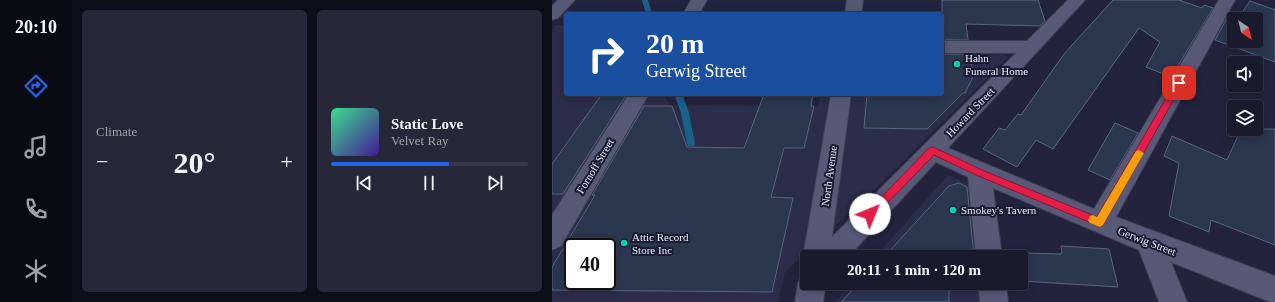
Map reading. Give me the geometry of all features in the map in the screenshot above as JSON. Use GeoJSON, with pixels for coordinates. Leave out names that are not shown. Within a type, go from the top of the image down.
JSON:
{"type":"FeatureCollection","features":[{"type":"Feature","properties":{"kind":"street"},"geometry":{"type":"LineString","coordinates":[[552,15],[567,0]]}},
{"type":"Feature","properties":{"kind":"street"},"geometry":{"type":"LineString","coordinates":[[692,12],[699,0]]}},
{"type":"Feature","properties":{"kind":"street"},"geometry":{"type":"LineString","coordinates":[[853,12],[855,0]]}},
{"type":"Feature","properties":{"kind":"street","name":"Howard Street"},"geometry":{"type":"LineString","coordinates":[[837,250],[1076,0]]}},
{"type":"Feature","properties":{"kind":"street"},"geometry":{"type":"LineString","coordinates":[[1100,222],[1227,0]]}},
{"type":"Feature","properties":{"kind":"street"},"geometry":{"type":"LineString","coordinates":[[944,47],[1032,47]]}},
{"type":"Feature","properties":{"kind":"street","name":"Fornoff Street"},"geometry":{"type":"LineString","coordinates":[[552,238],[638,96]]}},
{"type":"Feature","properties":{"kind":"street","name":"North Avenue"},"geometry":{"type":"LineString","coordinates":[[817,250],[841,96]]}},
{"type":"Feature","properties":{"kind":"street","name":"Gerwig Street"},"geometry":{"type":"LineString","coordinates":[[933,151],[979,173],[1275,290]]}},
{"type":"Feature","properties":{"kind":"street"},"geometry":{"type":"LineString","coordinates":[[979,173],[988,250]]}},
{"type":"Feature","properties":{"kind":"street"},"geometry":{"type":"LineString","coordinates":[[1148,241],[1173,302]]}},
{"type":"Feature","properties":{"kind":"street"},"geometry":{"type":"LineString","coordinates":[[809,302],[811,290]]}},
{"type":"Feature","properties":{"kind":"street"},"geometry":{"type":"LineString","coordinates":[[993,290],[994,302]]}},
{"type":"Feature","properties":{"kind":"shaded area"},"geometry":{"type":"Polygon","coordinates":[[[556,25],[564,25],[564,96],[665,96],[670,105],[818,106],[820,96],[944,96],[944,55],[1004,55],[1008,57],[873,191],[809,250],[800,250],[800,258],[785,272],[778,302],[552,302],[552,30],[556,25]]]}},
{"type":"Feature","properties":{"kind":"shaded area"},"geometry":{"type":"Polygon","coordinates":[[[948,175],[972,186],[978,250],[881,250],[948,175]]]}},
{"type":"Feature","properties":{"kind":"shaded area"},"geometry":{"type":"Polygon","coordinates":[[[846,290],[983,290],[984,302],[835,302],[846,290]]]}},
{"type":"Feature","properties":{"kind":"building"},"geometry":{"type":"Polygon","coordinates":[[[942,0],[1038,0],[1045,21],[1040,26],[966,24],[968,40],[944,40],[944,12],[942,12],[942,0]]]}},
{"type":"Feature","properties":{"kind":"building"},"geometry":{"type":"Polygon","coordinates":[[[1113,0],[1179,0],[1202,8],[1204,5],[1213,8],[1171,77],[1146,67],[1160,42],[1139,28],[1053,149],[1036,140],[1017,167],[983,149],[999,128],[1005,130],[1018,114],[1021,115],[1064,54],[1113,0]]]}},
{"type":"Feature","properties":{"kind":"building"},"geometry":{"type":"Polygon","coordinates":[[[1250,1],[1275,10],[1275,62],[1263,58],[1263,56],[1259,56],[1237,48],[1263,48],[1263,12],[1242,12],[1250,1]]]}},
{"type":"Feature","properties":{"kind":"building"},"geometry":{"type":"Polygon","coordinates":[[[1227,18],[1227,44],[1215,40],[1227,18]]]}},
{"type":"Feature","properties":{"kind":"building"},"geometry":{"type":"Polygon","coordinates":[[[944,54],[970,54],[973,77],[965,93],[963,93],[927,129],[864,128],[867,96],[944,96],[944,54]]]}},
{"type":"Feature","properties":{"kind":"building"},"geometry":{"type":"Polygon","coordinates":[[[601,96],[626,96],[563,194],[552,194],[552,164],[601,96]]]}},
{"type":"Feature","properties":{"kind":"building"},"geometry":{"type":"Polygon","coordinates":[[[763,96],[813,96],[811,106],[814,106],[804,148],[784,148],[771,197],[793,198],[772,292],[552,290],[552,267],[564,247],[564,290],[616,290],[616,238],[569,238],[595,195],[592,195],[644,106],[672,106],[687,147],[744,148],[763,96]]]}},
{"type":"Feature","properties":{"kind":"building"},"geometry":{"type":"Polygon","coordinates":[[[1115,123],[1138,133],[1110,180],[1088,170],[1115,123]]]}},
{"type":"Feature","properties":{"kind":"building"},"geometry":{"type":"Polygon","coordinates":[[[1263,129],[1275,129],[1275,245],[1211,220],[1209,232],[1169,216],[1179,163],[1164,156],[1172,136],[1227,160],[1238,136],[1263,136],[1263,129]]]}},
{"type":"Feature","properties":{"kind":"building"},"geometry":{"type":"Polygon","coordinates":[[[959,183],[967,187],[973,250],[890,250],[949,186],[959,183]]]}},
{"type":"Feature","properties":{"kind":"building"},"geometry":{"type":"Polygon","coordinates":[[[1061,246],[1109,249],[1118,287],[1028,281],[1028,253],[1062,254],[1061,246]]]}},
{"type":"Feature","properties":{"kind":"building"},"geometry":{"type":"Polygon","coordinates":[[[852,290],[949,290],[949,302],[841,302],[852,290]]]}},
{"type":"Feature","properties":{"kind":"waterway"},"geometry":{"type":"LineString","coordinates":[[645,0],[648,12]]}},
{"type":"Feature","properties":{"kind":"waterway"},"geometry":{"type":"LineString","coordinates":[[679,96],[685,113],[691,144]]}},
{"type":"Feature","properties":{"kind":"slow traffic"},"geometry":{"type":"LineString","coordinates":[[1093,220],[1100,222],[1139,153]]}},
{"type":"Feature","properties":{"kind":"place","name":"Hahn Funeral Home"},"geometry":{"type":"Point","coordinates":[957,64]}},
{"type":"Feature","properties":{"kind":"place","name":"Smokey's Tavern"},"geometry":{"type":"Point","coordinates":[953,210]}},
{"type":"Feature","properties":{"kind":"place","name":"Attic Record Store Inc"},"geometry":{"type":"Point","coordinates":[624,243]}},
{"type":"Feature","properties":{"kind":"route"},"geometry":{"type":"LineString","coordinates":[[870,214],[933,151],[979,173],[1100,222],[1179,83]]}}]}
